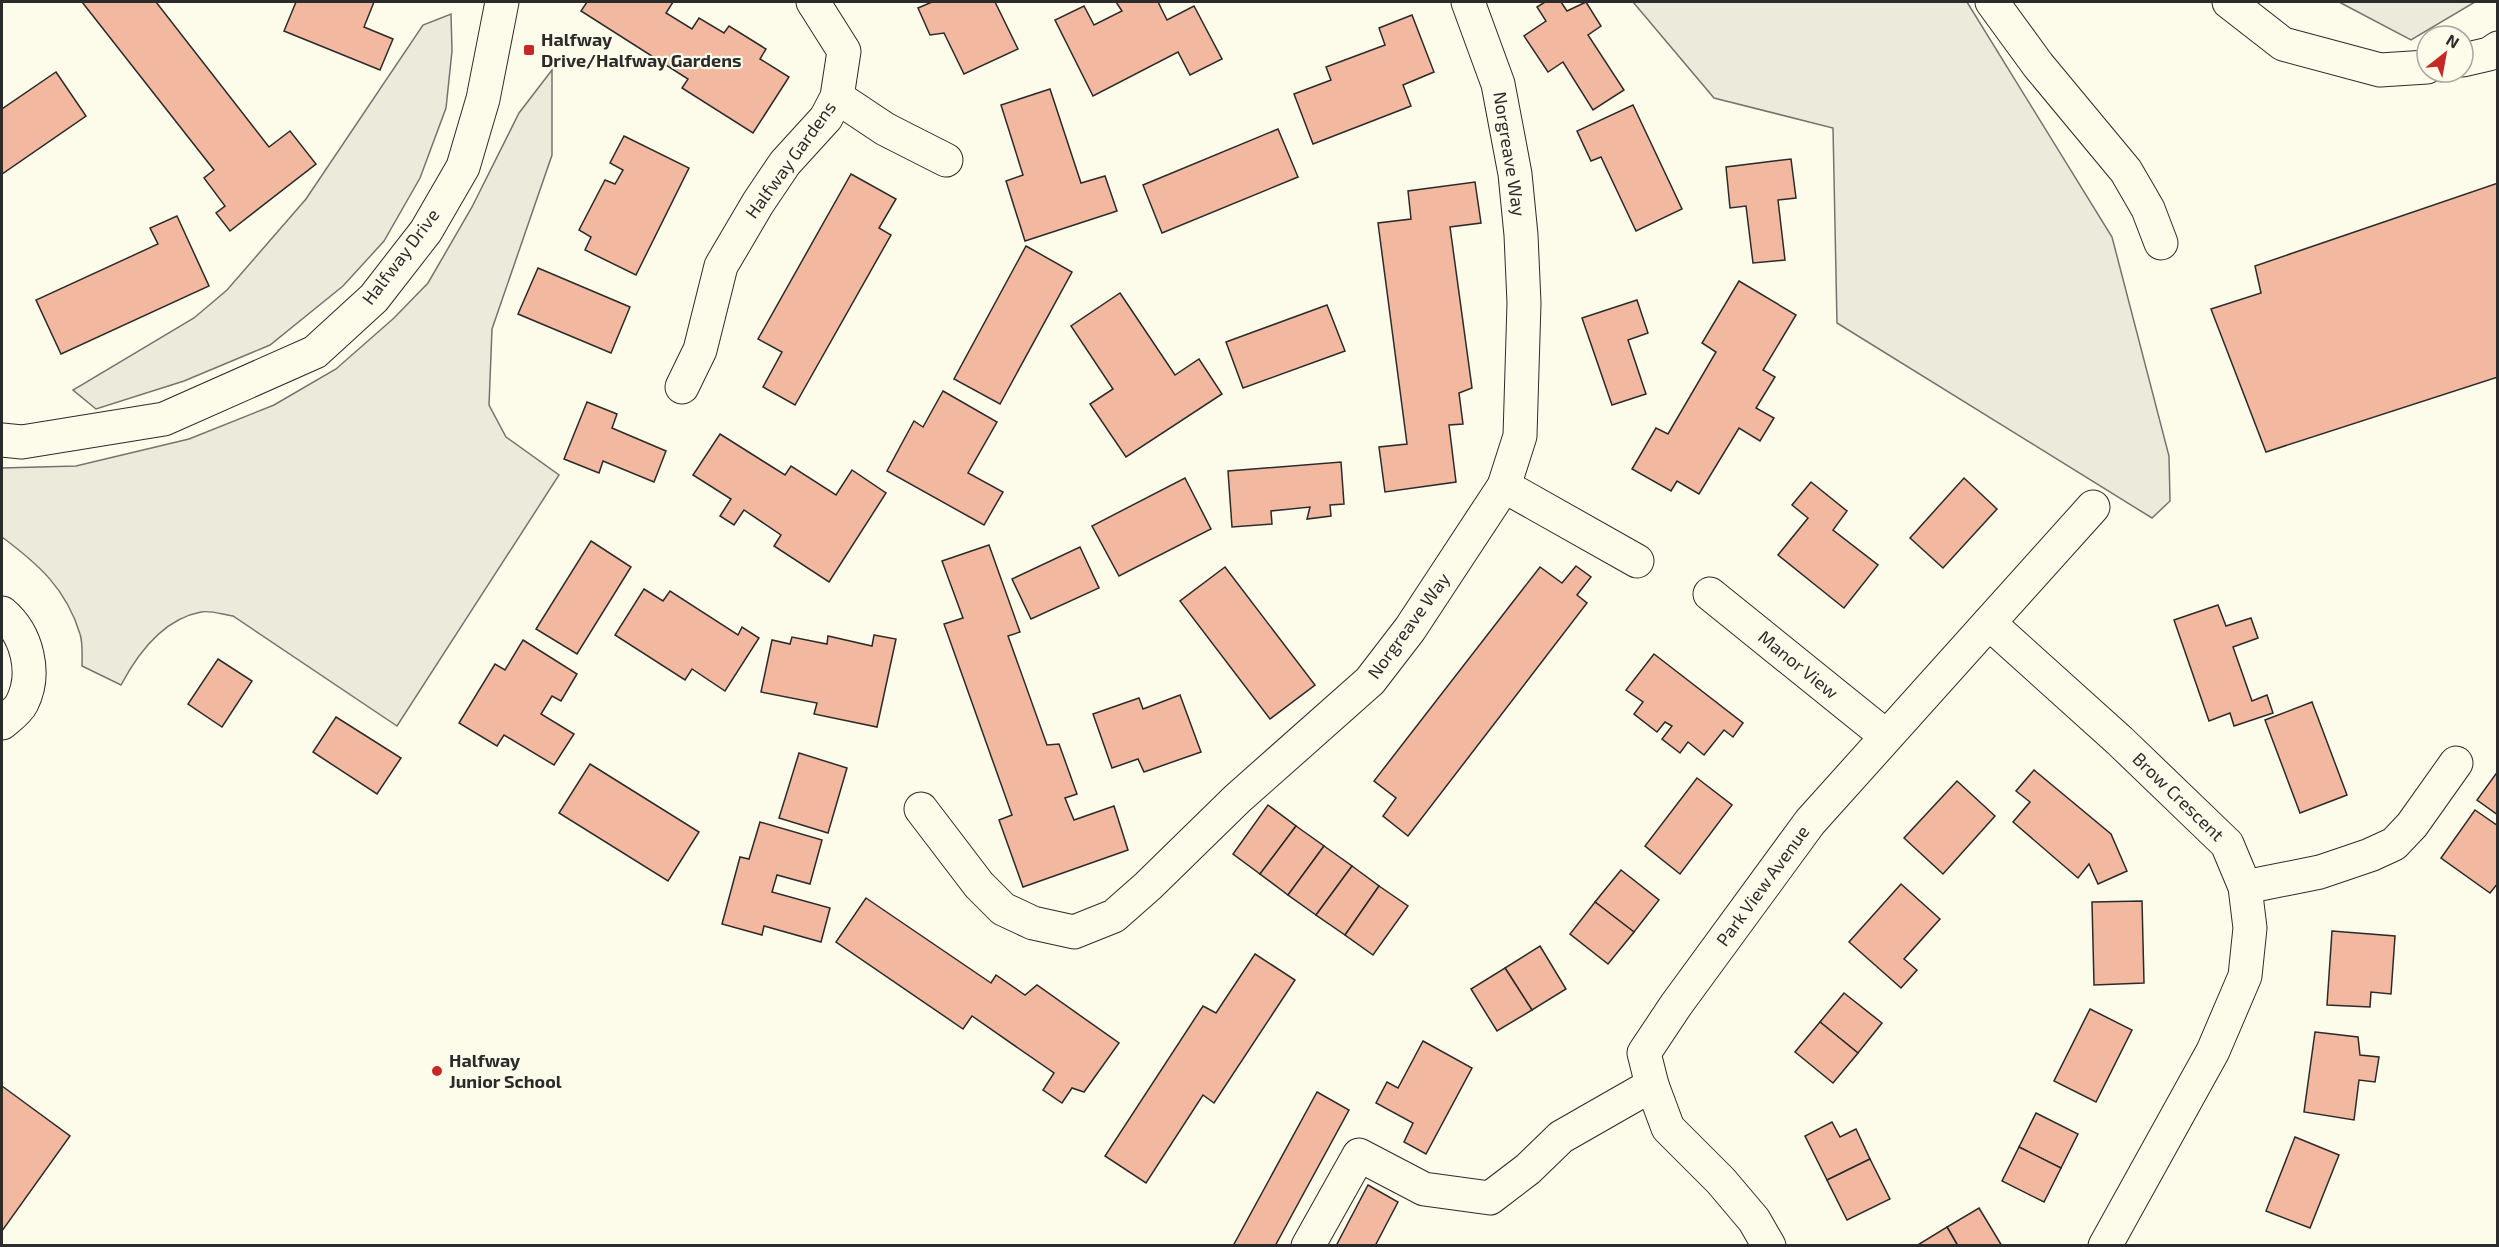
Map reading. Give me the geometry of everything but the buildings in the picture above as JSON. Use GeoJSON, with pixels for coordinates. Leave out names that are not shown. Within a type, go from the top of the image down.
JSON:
{"type":"FeatureCollection","features":[{"type":"Feature","properties":{"kind":"street","name":"Halfway Drive"},"geometry":{"type":"LineString","coordinates":[[2,440],[22,442],[164,419],[315,352],[374,298],[426,231],[463,167],[483,99],[502,2]]}},
{"type":"Feature","properties":{"kind":"street","name":"Halfway Gardens"},"geometry":{"type":"LineString","coordinates":[[682,387],[700,350],[721,266],[785,163],[826,118],[837,98],[844,51],[813,2]]}},
{"type":"Feature","properties":{"kind":"street","name":"Norgreave Way"},"geometry":{"type":"LineString","coordinates":[[921,809],[979,885],[1003,909],[1033,923],[1074,932],[1113,916],[1178,858],[1237,799],[1276,767],[1370,681],[1410,629],[1504,486],[1520,436],[1524,303],[1515,174],[1498,84],[1468,2]]}},
{"type":"Feature","properties":{"kind":"street"},"geometry":{"type":"LineString","coordinates":[[1992,2],[2038,65],[2126,171],[2148,208],[2161,243]]}},
{"type":"Feature","properties":{"kind":"street"},"geometry":{"type":"LineString","coordinates":[[2229,2],[2283,44],[2380,70],[2415,68]]}},
{"type":"Feature","properties":{"kind":"street"},"geometry":{"type":"LineString","coordinates":[[2475,57],[2489,54],[2498,48]]}},
{"type":"Feature","properties":{"kind":"street"},"geometry":{"type":"LineString","coordinates":[[837,98],[885,129],[946,160]]}},
{"type":"Feature","properties":{"kind":"street"},"geometry":{"type":"LineString","coordinates":[[1504,486],[1637,561]]}},
{"type":"Feature","properties":{"kind":"street","name":"Park View Avenue"},"geometry":{"type":"LineString","coordinates":[[1769,1245],[1754,1220],[1721,1180],[1668,1128],[1652,1085],[1644,1053],[1676,1005],[1810,822],[2093,507]]}},
{"type":"Feature","properties":{"kind":"street","name":"Manor View"},"geometry":{"type":"LineString","coordinates":[[1710,594],[1886,736]]}},
{"type":"Feature","properties":{"kind":"street"},"geometry":{"type":"LineString","coordinates":[[2,613],[26,646],[29,676],[21,705],[2,723]]}},
{"type":"Feature","properties":{"kind":"street","name":"Brow Crescent"},"geometry":{"type":"LineString","coordinates":[[1989,623],[2120,741],[2227,844],[2245,887],[2250,928],[2246,976],[2213,1051],[2104,1245]]}},
{"type":"Feature","properties":{"kind":"street"},"geometry":{"type":"LineString","coordinates":[[2245,887],[2320,872],[2394,844],[2412,825],[2456,763]]}},
{"type":"Feature","properties":{"kind":"street"},"geometry":{"type":"LineString","coordinates":[[1308,1245],[1359,1155],[1424,1189],[1490,1198],[1528,1169],[1561,1137],[1652,1085]]}},
{"type":"Feature","properties":{"kind":"shaded area"},"geometry":{"type":"Polygon","coordinates":[[[1633,2],[1967,2],[2112,237],[2169,456],[2170,501],[2152,518],[1837,323],[1833,128],[1714,98],[1633,2]]]}},
{"type":"Feature","properties":{"kind":"shaded area"},"geometry":{"type":"Polygon","coordinates":[[[2339,2],[2475,2],[2438,24],[2415,24],[2415,38],[2411,40],[2339,2]]]}},
{"type":"Feature","properties":{"kind":"shaded area"},"geometry":{"type":"Polygon","coordinates":[[[451,14],[452,51],[446,108],[420,178],[384,241],[343,286],[270,345],[184,381],[96,409],[73,390],[194,318],[227,290],[306,199],[423,25],[451,14]]]}},
{"type":"Feature","properties":{"kind":"shaded area"},"geometry":{"type":"Polygon","coordinates":[[[552,70],[552,155],[492,329],[489,405],[506,437],[559,475],[397,726],[233,616],[201,612],[175,622],[153,639],[135,661],[121,685],[82,666],[81,638],[74,618],[59,590],[39,567],[2,537],[2,468],[76,466],[189,439],[274,405],[336,369],[394,318],[428,283],[472,207],[519,113],[552,70]]]}},
{"type":"Feature","properties":{"kind":"place","name":"Halfway Drive/Halfway Gardens"},"geometry":{"type":"Point","coordinates":[529,50]}},
{"type":"Feature","properties":{"kind":"place","name":"Halfway Junior School"},"geometry":{"type":"Point","coordinates":[437,1071]}}]}
